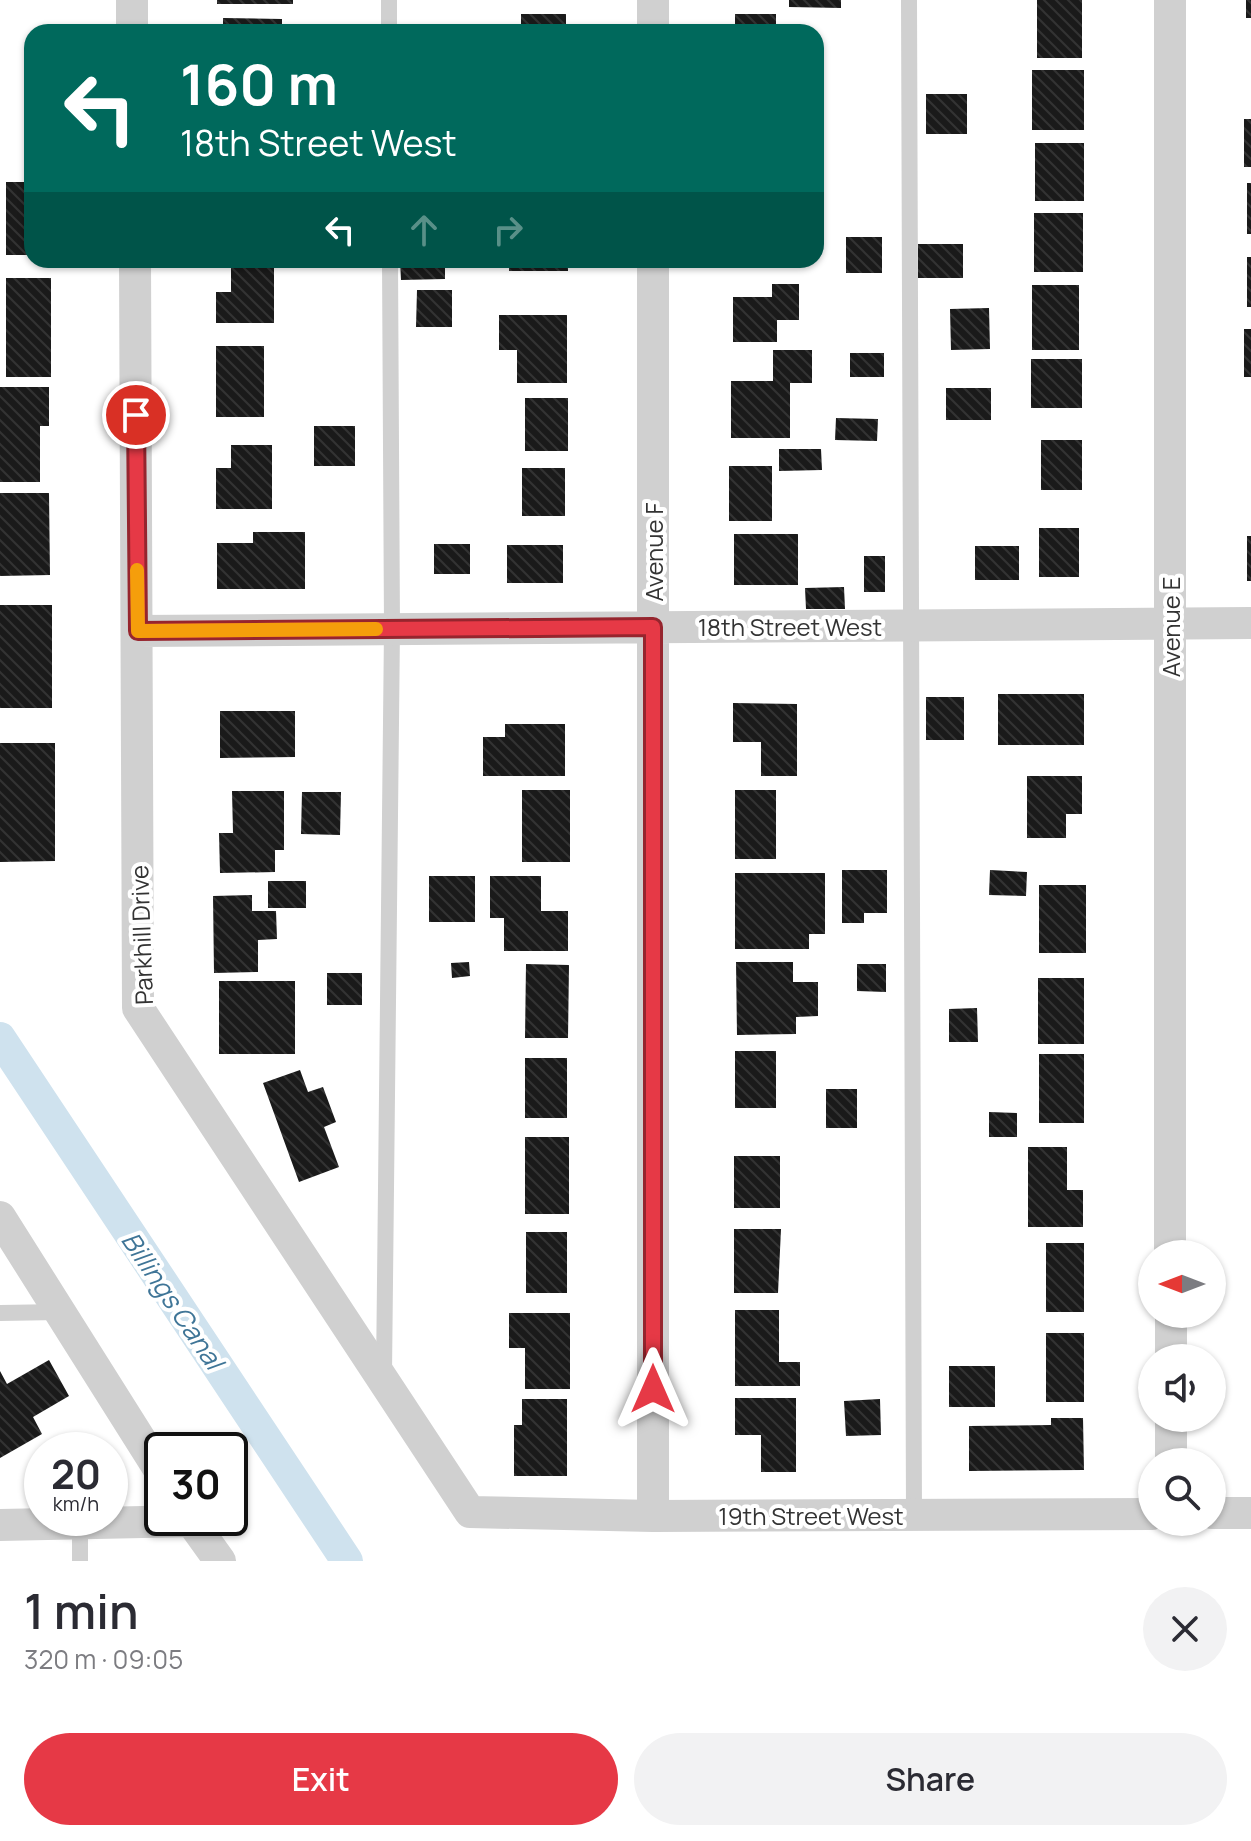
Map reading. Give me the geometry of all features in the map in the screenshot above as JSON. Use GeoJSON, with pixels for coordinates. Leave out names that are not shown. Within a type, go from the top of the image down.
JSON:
{"type":"FeatureCollection","features":[{"type":"Feature","properties":{"kind":"street"},"geometry":{"type":"LineString","coordinates":[[132,0],[132,24]]}},
{"type":"Feature","properties":{"kind":"street"},"geometry":{"type":"LineString","coordinates":[[653,0],[653,24]]}},
{"type":"Feature","properties":{"kind":"street","name":"Avenue E"},"geometry":{"type":"LineString","coordinates":[[1170,0],[1170,1240]]}},
{"type":"Feature","properties":{"kind":"street","name":"Parkhill Drive"},"geometry":{"type":"LineString","coordinates":[[135,268],[138,1008],[470,1512]]}},
{"type":"Feature","properties":{"kind":"street","name":"Avenue F"},"geometry":{"type":"LineString","coordinates":[[653,268],[653,1516]]}},
{"type":"Feature","properties":{"kind":"street","name":"18th Street West"},"geometry":{"type":"LineString","coordinates":[[138,631],[1251,623]]}},
{"type":"Feature","properties":{"kind":"street"},"geometry":{"type":"LineString","coordinates":[[0,1217],[144,1445]]}},
{"type":"Feature","properties":{"kind":"street","name":"19th Street West"},"geometry":{"type":"LineString","coordinates":[[470,1512],[653,1516],[1138,1514]]}},
{"type":"Feature","properties":{"kind":"street"},"geometry":{"type":"LineString","coordinates":[[1226,1513],[1251,1513]]}},
{"type":"Feature","properties":{"kind":"street"},"geometry":{"type":"LineString","coordinates":[[0,1525],[24,1524]]}},
{"type":"Feature","properties":{"kind":"street"},"geometry":{"type":"LineString","coordinates":[[202,1536],[220,1561]]}},
{"type":"Feature","properties":{"kind":"lane"},"geometry":{"type":"LineString","coordinates":[[389,0],[389,24]]}},
{"type":"Feature","properties":{"kind":"lane"},"geometry":{"type":"LineString","coordinates":[[909,0],[914,1515]]}},
{"type":"Feature","properties":{"kind":"lane"},"geometry":{"type":"LineString","coordinates":[[384,1381],[392,629],[390,268]]}},
{"type":"Feature","properties":{"kind":"lane"},"geometry":{"type":"LineString","coordinates":[[0,1313],[60,1312]]}},
{"type":"Feature","properties":{"kind":"lane"},"geometry":{"type":"LineString","coordinates":[[80,1536],[80,1561]]}},
{"type":"Feature","properties":{"kind":"building"},"geometry":{"type":"Polygon","coordinates":[[[217,0],[293,0],[293,4],[217,4],[217,0]]]}},
{"type":"Feature","properties":{"kind":"building"},"geometry":{"type":"Polygon","coordinates":[[[789,0],[841,0],[841,8],[789,7],[789,0]]]}},
{"type":"Feature","properties":{"kind":"building"},"geometry":{"type":"Polygon","coordinates":[[[1037,0],[1082,0],[1082,58],[1037,58],[1037,0]]]}},
{"type":"Feature","properties":{"kind":"building"},"geometry":{"type":"Polygon","coordinates":[[[1246,0],[1251,0],[1251,18],[1246,18],[1246,0]]]}},
{"type":"Feature","properties":{"kind":"building"},"geometry":{"type":"Polygon","coordinates":[[[521,14],[566,14],[566,24],[521,24],[521,14]]]}},
{"type":"Feature","properties":{"kind":"building"},"geometry":{"type":"Polygon","coordinates":[[[735,14],[776,14],[776,24],[735,24],[735,14]]]}},
{"type":"Feature","properties":{"kind":"building"},"geometry":{"type":"Polygon","coordinates":[[[223,18],[282,19],[282,24],[223,24],[223,18]]]}},
{"type":"Feature","properties":{"kind":"building"},"geometry":{"type":"Polygon","coordinates":[[[1032,70],[1084,70],[1084,130],[1032,130],[1032,70]]]}},
{"type":"Feature","properties":{"kind":"building"},"geometry":{"type":"Polygon","coordinates":[[[926,94],[967,94],[967,134],[926,134],[926,94]]]}},
{"type":"Feature","properties":{"kind":"building"},"geometry":{"type":"Polygon","coordinates":[[[1244,119],[1251,119],[1251,167],[1244,167],[1244,119]]]}},
{"type":"Feature","properties":{"kind":"building"},"geometry":{"type":"Polygon","coordinates":[[[1035,143],[1084,143],[1084,201],[1035,201],[1035,143]]]}},
{"type":"Feature","properties":{"kind":"building"},"geometry":{"type":"Polygon","coordinates":[[[6,182],[24,182],[24,255],[6,255],[6,182]]]}},
{"type":"Feature","properties":{"kind":"building"},"geometry":{"type":"Polygon","coordinates":[[[1247,183],[1251,183],[1251,234],[1247,234],[1247,183]]]}},
{"type":"Feature","properties":{"kind":"building"},"geometry":{"type":"Polygon","coordinates":[[[1034,213],[1083,213],[1083,272],[1034,272],[1034,213]]]}},
{"type":"Feature","properties":{"kind":"building"},"geometry":{"type":"Polygon","coordinates":[[[846,237],[882,237],[882,273],[846,273],[846,237]]]}},
{"type":"Feature","properties":{"kind":"building"},"geometry":{"type":"Polygon","coordinates":[[[918,244],[963,244],[963,278],[918,278],[918,244]]]}},
{"type":"Feature","properties":{"kind":"building"},"geometry":{"type":"Polygon","coordinates":[[[1247,257],[1251,257],[1251,307],[1247,307],[1247,257]]]}},
{"type":"Feature","properties":{"kind":"building"},"geometry":{"type":"Polygon","coordinates":[[[231,268],[274,268],[274,323],[216,323],[216,292],[231,292],[231,268]]]}},
{"type":"Feature","properties":{"kind":"building"},"geometry":{"type":"Polygon","coordinates":[[[400,268],[445,268],[445,279],[401,280],[400,268]]]}},
{"type":"Feature","properties":{"kind":"building"},"geometry":{"type":"Polygon","coordinates":[[[509,268],[568,268],[568,271],[509,271],[509,268]]]}},
{"type":"Feature","properties":{"kind":"building"},"geometry":{"type":"Polygon","coordinates":[[[6,278],[51,278],[51,377],[6,377],[6,278]]]}},
{"type":"Feature","properties":{"kind":"building"},"geometry":{"type":"Polygon","coordinates":[[[772,284],[799,284],[799,320],[777,320],[777,342],[733,342],[733,297],[772,297],[772,284]]]}},
{"type":"Feature","properties":{"kind":"building"},"geometry":{"type":"Polygon","coordinates":[[[1032,285],[1079,285],[1079,350],[1032,350],[1032,285]]]}},
{"type":"Feature","properties":{"kind":"building"},"geometry":{"type":"Polygon","coordinates":[[[417,290],[452,290],[452,327],[416,327],[417,290]]]}},
{"type":"Feature","properties":{"kind":"building"},"geometry":{"type":"Polygon","coordinates":[[[989,308],[990,349],[951,350],[950,309],[989,308]]]}},
{"type":"Feature","properties":{"kind":"building"},"geometry":{"type":"Polygon","coordinates":[[[499,315],[567,315],[567,383],[517,383],[517,350],[499,350],[499,315]]]}},
{"type":"Feature","properties":{"kind":"building"},"geometry":{"type":"Polygon","coordinates":[[[1244,329],[1251,329],[1251,377],[1244,377],[1244,329]]]}},
{"type":"Feature","properties":{"kind":"building"},"geometry":{"type":"Polygon","coordinates":[[[216,346],[264,346],[264,417],[216,417],[216,346]]]}},
{"type":"Feature","properties":{"kind":"building"},"geometry":{"type":"Polygon","coordinates":[[[773,350],[812,350],[812,383],[790,383],[790,438],[731,438],[731,381],[773,381],[773,350]]]}},
{"type":"Feature","properties":{"kind":"building"},"geometry":{"type":"Polygon","coordinates":[[[850,353],[884,353],[884,377],[850,377],[850,353]]]}},
{"type":"Feature","properties":{"kind":"building"},"geometry":{"type":"Polygon","coordinates":[[[1031,359],[1082,359],[1082,408],[1031,408],[1031,359]]]}},
{"type":"Feature","properties":{"kind":"building"},"geometry":{"type":"Polygon","coordinates":[[[0,387],[49,387],[49,426],[40,426],[40,482],[0,482],[0,387]]]}},
{"type":"Feature","properties":{"kind":"building"},"geometry":{"type":"Polygon","coordinates":[[[946,388],[991,388],[991,420],[946,420],[946,388]]]}},
{"type":"Feature","properties":{"kind":"building"},"geometry":{"type":"Polygon","coordinates":[[[525,398],[568,398],[568,451],[525,451],[525,398]]]}},
{"type":"Feature","properties":{"kind":"building"},"geometry":{"type":"Polygon","coordinates":[[[836,418],[878,419],[877,441],[835,440],[836,418]]]}},
{"type":"Feature","properties":{"kind":"building"},"geometry":{"type":"Polygon","coordinates":[[[314,426],[355,426],[355,466],[314,466],[314,426]]]}},
{"type":"Feature","properties":{"kind":"building"},"geometry":{"type":"Polygon","coordinates":[[[1041,440],[1082,440],[1082,490],[1041,490],[1041,440]]]}},
{"type":"Feature","properties":{"kind":"building"},"geometry":{"type":"Polygon","coordinates":[[[231,445],[272,445],[272,509],[216,509],[216,468],[231,468],[231,445]]]}},
{"type":"Feature","properties":{"kind":"building"},"geometry":{"type":"Polygon","coordinates":[[[779,449],[821,449],[822,470],[779,471],[779,449]]]}},
{"type":"Feature","properties":{"kind":"building"},"geometry":{"type":"Polygon","coordinates":[[[729,466],[772,466],[772,521],[729,521],[729,466]]]}},
{"type":"Feature","properties":{"kind":"building"},"geometry":{"type":"Polygon","coordinates":[[[522,468],[565,468],[565,516],[522,516],[522,468]]]}},
{"type":"Feature","properties":{"kind":"building"},"geometry":{"type":"Polygon","coordinates":[[[0,493],[49,493],[50,575],[0,576],[0,493]]]}},
{"type":"Feature","properties":{"kind":"building"},"geometry":{"type":"Polygon","coordinates":[[[1039,528],[1079,528],[1079,577],[1039,577],[1039,528]]]}},
{"type":"Feature","properties":{"kind":"building"},"geometry":{"type":"Polygon","coordinates":[[[253,532],[305,532],[305,589],[217,589],[217,543],[253,543],[253,532]]]}},
{"type":"Feature","properties":{"kind":"building"},"geometry":{"type":"Polygon","coordinates":[[[734,534],[798,534],[798,585],[734,585],[734,534]]]}},
{"type":"Feature","properties":{"kind":"building"},"geometry":{"type":"Polygon","coordinates":[[[1247,536],[1251,536],[1251,581],[1247,581],[1247,536]]]}},
{"type":"Feature","properties":{"kind":"building"},"geometry":{"type":"Polygon","coordinates":[[[434,544],[470,544],[470,574],[434,574],[434,544]]]}},
{"type":"Feature","properties":{"kind":"building"},"geometry":{"type":"Polygon","coordinates":[[[507,545],[563,545],[563,583],[507,583],[507,545]]]}},
{"type":"Feature","properties":{"kind":"building"},"geometry":{"type":"Polygon","coordinates":[[[975,546],[1019,546],[1019,580],[975,580],[975,546]]]}},
{"type":"Feature","properties":{"kind":"building"},"geometry":{"type":"Polygon","coordinates":[[[864,556],[885,556],[885,592],[864,592],[864,556]]]}},
{"type":"Feature","properties":{"kind":"building"},"geometry":{"type":"Polygon","coordinates":[[[844,587],[845,609],[806,609],[805,588],[844,587]]]}},
{"type":"Feature","properties":{"kind":"building"},"geometry":{"type":"Polygon","coordinates":[[[0,605],[52,605],[52,708],[0,708],[0,605]]]}},
{"type":"Feature","properties":{"kind":"building"},"geometry":{"type":"Polygon","coordinates":[[[998,694],[1084,694],[1084,745],[998,745],[998,694]]]}},
{"type":"Feature","properties":{"kind":"building"},"geometry":{"type":"Polygon","coordinates":[[[926,697],[964,697],[964,740],[926,740],[926,697]]]}},
{"type":"Feature","properties":{"kind":"building"},"geometry":{"type":"Polygon","coordinates":[[[733,703],[797,704],[797,776],[761,776],[761,742],[733,742],[733,703]]]}},
{"type":"Feature","properties":{"kind":"building"},"geometry":{"type":"Polygon","coordinates":[[[220,711],[295,711],[295,757],[220,758],[220,711]]]}},
{"type":"Feature","properties":{"kind":"building"},"geometry":{"type":"Polygon","coordinates":[[[505,724],[565,724],[565,776],[483,776],[483,737],[505,737],[505,724]]]}},
{"type":"Feature","properties":{"kind":"building"},"geometry":{"type":"Polygon","coordinates":[[[0,743],[55,743],[55,861],[0,862],[0,743]]]}},
{"type":"Feature","properties":{"kind":"building"},"geometry":{"type":"Polygon","coordinates":[[[1027,776],[1082,776],[1082,814],[1066,814],[1066,838],[1027,838],[1027,776]]]}},
{"type":"Feature","properties":{"kind":"building"},"geometry":{"type":"Polygon","coordinates":[[[522,790],[570,790],[570,862],[522,862],[522,790]]]}},
{"type":"Feature","properties":{"kind":"building"},"geometry":{"type":"Polygon","coordinates":[[[735,790],[776,790],[776,859],[735,859],[735,790]]]}},
{"type":"Feature","properties":{"kind":"building"},"geometry":{"type":"Polygon","coordinates":[[[232,791],[284,791],[284,850],[275,850],[275,872],[220,873],[219,833],[233,833],[232,791]]]}},
{"type":"Feature","properties":{"kind":"building"},"geometry":{"type":"Polygon","coordinates":[[[302,792],[341,792],[340,835],[301,834],[302,792]]]}},
{"type":"Feature","properties":{"kind":"building"},"geometry":{"type":"Polygon","coordinates":[[[842,870],[887,870],[887,913],[864,913],[864,923],[842,923],[842,870]]]}},
{"type":"Feature","properties":{"kind":"building"},"geometry":{"type":"Polygon","coordinates":[[[990,870],[1027,872],[1026,896],[989,895],[990,870]]]}},
{"type":"Feature","properties":{"kind":"building"},"geometry":{"type":"Polygon","coordinates":[[[735,873],[825,873],[825,934],[809,934],[809,949],[735,949],[735,873]]]}},
{"type":"Feature","properties":{"kind":"building"},"geometry":{"type":"Polygon","coordinates":[[[429,876],[475,876],[475,922],[429,922],[429,876]]]}},
{"type":"Feature","properties":{"kind":"building"},"geometry":{"type":"Polygon","coordinates":[[[490,876],[541,876],[541,911],[568,911],[568,951],[504,951],[504,918],[490,918],[490,876]]]}},
{"type":"Feature","properties":{"kind":"building"},"geometry":{"type":"Polygon","coordinates":[[[268,881],[306,881],[306,908],[268,908],[268,881]]]}},
{"type":"Feature","properties":{"kind":"building"},"geometry":{"type":"Polygon","coordinates":[[[1039,885],[1086,885],[1086,953],[1039,953],[1039,885]]]}},
{"type":"Feature","properties":{"kind":"building"},"geometry":{"type":"Polygon","coordinates":[[[252,895],[252,911],[276,911],[277,939],[258,940],[258,972],[214,973],[213,896],[252,895]]]}},
{"type":"Feature","properties":{"kind":"building"},"geometry":{"type":"Polygon","coordinates":[[[469,962],[470,976],[452,978],[451,963],[469,962]]]}},
{"type":"Feature","properties":{"kind":"building"},"geometry":{"type":"Polygon","coordinates":[[[736,962],[793,962],[793,982],[818,982],[818,1016],[796,1017],[796,1034],[737,1035],[736,962]]]}},
{"type":"Feature","properties":{"kind":"building"},"geometry":{"type":"Polygon","coordinates":[[[526,964],[569,965],[568,1038],[525,1038],[526,964]]]}},
{"type":"Feature","properties":{"kind":"building"},"geometry":{"type":"Polygon","coordinates":[[[857,964],[886,964],[886,992],[857,991],[857,964]]]}},
{"type":"Feature","properties":{"kind":"building"},"geometry":{"type":"Polygon","coordinates":[[[327,973],[362,973],[362,1005],[327,1005],[327,973]]]}},
{"type":"Feature","properties":{"kind":"building"},"geometry":{"type":"Polygon","coordinates":[[[1038,978],[1084,978],[1084,1044],[1038,1044],[1038,978]]]}},
{"type":"Feature","properties":{"kind":"building"},"geometry":{"type":"Polygon","coordinates":[[[219,981],[295,981],[295,1054],[219,1054],[219,981]]]}},
{"type":"Feature","properties":{"kind":"building"},"geometry":{"type":"Polygon","coordinates":[[[977,1008],[978,1042],[949,1042],[949,1009],[977,1008]]]}},
{"type":"Feature","properties":{"kind":"building"},"geometry":{"type":"Polygon","coordinates":[[[735,1051],[776,1051],[776,1108],[735,1108],[735,1051]]]}},
{"type":"Feature","properties":{"kind":"building"},"geometry":{"type":"Polygon","coordinates":[[[1039,1054],[1084,1054],[1084,1123],[1039,1123],[1039,1054]]]}},
{"type":"Feature","properties":{"kind":"building"},"geometry":{"type":"Polygon","coordinates":[[[525,1058],[567,1058],[567,1118],[525,1118],[525,1058]]]}},
{"type":"Feature","properties":{"kind":"building"},"geometry":{"type":"Polygon","coordinates":[[[300,1070],[308,1092],[323,1087],[336,1122],[324,1127],[339,1167],[299,1182],[263,1083],[300,1070]]]}},
{"type":"Feature","properties":{"kind":"building"},"geometry":{"type":"Polygon","coordinates":[[[826,1089],[857,1089],[857,1128],[826,1128],[826,1089]]]}},
{"type":"Feature","properties":{"kind":"building"},"geometry":{"type":"Polygon","coordinates":[[[989,1112],[1017,1113],[1017,1137],[989,1137],[989,1112]]]}},
{"type":"Feature","properties":{"kind":"building"},"geometry":{"type":"Polygon","coordinates":[[[525,1137],[569,1137],[569,1214],[525,1214],[525,1137]]]}},
{"type":"Feature","properties":{"kind":"building"},"geometry":{"type":"Polygon","coordinates":[[[1028,1147],[1067,1147],[1067,1190],[1083,1190],[1083,1227],[1028,1227],[1028,1147]]]}},
{"type":"Feature","properties":{"kind":"building"},"geometry":{"type":"Polygon","coordinates":[[[734,1156],[780,1156],[780,1208],[734,1208],[734,1156]]]}},
{"type":"Feature","properties":{"kind":"building"},"geometry":{"type":"Polygon","coordinates":[[[734,1229],[781,1229],[778,1293],[734,1293],[734,1229]]]}},
{"type":"Feature","properties":{"kind":"building"},"geometry":{"type":"Polygon","coordinates":[[[526,1232],[567,1232],[567,1293],[526,1293],[526,1232]]]}},
{"type":"Feature","properties":{"kind":"building"},"geometry":{"type":"Polygon","coordinates":[[[1046,1243],[1084,1243],[1084,1312],[1046,1312],[1046,1243]]]}},
{"type":"Feature","properties":{"kind":"building"},"geometry":{"type":"Polygon","coordinates":[[[735,1310],[779,1310],[779,1362],[800,1362],[800,1386],[735,1386],[735,1310]]]}},
{"type":"Feature","properties":{"kind":"building"},"geometry":{"type":"Polygon","coordinates":[[[509,1313],[570,1313],[570,1389],[525,1389],[525,1348],[509,1348],[509,1313]]]}},
{"type":"Feature","properties":{"kind":"building"},"geometry":{"type":"Polygon","coordinates":[[[1046,1333],[1084,1333],[1084,1402],[1046,1402],[1046,1333]]]}},
{"type":"Feature","properties":{"kind":"building"},"geometry":{"type":"Polygon","coordinates":[[[49,1360],[69,1396],[33,1417],[41,1432],[24,1432],[24,1444],[0,1458],[0,1371],[7,1384],[49,1360]]]}},
{"type":"Feature","properties":{"kind":"building"},"geometry":{"type":"Polygon","coordinates":[[[949,1366],[995,1366],[995,1407],[949,1407],[949,1366]]]}},
{"type":"Feature","properties":{"kind":"building"},"geometry":{"type":"Polygon","coordinates":[[[735,1398],[796,1398],[796,1472],[761,1472],[761,1435],[735,1435],[735,1398]]]}},
{"type":"Feature","properties":{"kind":"building"},"geometry":{"type":"Polygon","coordinates":[[[522,1399],[567,1399],[567,1476],[514,1476],[514,1425],[522,1425],[522,1399]]]}},
{"type":"Feature","properties":{"kind":"building"},"geometry":{"type":"Polygon","coordinates":[[[880,1399],[881,1435],[846,1436],[844,1401],[880,1399]]]}},
{"type":"Feature","properties":{"kind":"building"},"geometry":{"type":"Polygon","coordinates":[[[1051,1418],[1083,1418],[1084,1470],[969,1471],[969,1426],[1051,1425],[1051,1418]]]}},
{"type":"Feature","properties":{"kind":"waterway","name":"Billings Canal"},"geometry":{"type":"LineString","coordinates":[[0,1038],[347,1561]]}},
{"type":"Feature","properties":{"kind":"slow traffic"},"geometry":{"type":"LineString","coordinates":[[137,570],[138,631],[376,629]]}},
{"type":"Feature","properties":{"kind":"route"},"geometry":{"type":"LineString","coordinates":[[136,415],[138,631],[653,627],[653,1389]]}}]}
